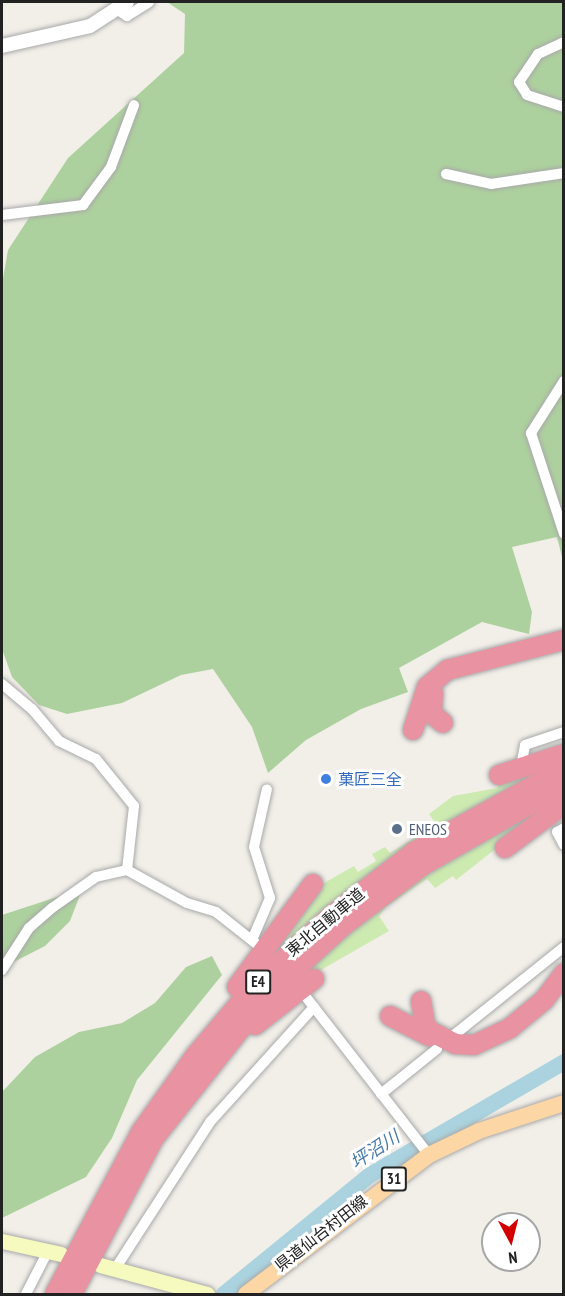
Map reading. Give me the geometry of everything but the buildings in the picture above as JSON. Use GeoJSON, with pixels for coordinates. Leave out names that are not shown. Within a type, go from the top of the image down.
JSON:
{"type":"FeatureCollection","features":[{"type":"Feature","properties":{"kind":"highway"},"geometry":{"type":"LineString","coordinates":[[443,723],[430,705],[444,678],[468,666],[564,643]]}},
{"type":"Feature","properties":{"kind":"highway"},"geometry":{"type":"LineString","coordinates":[[413,730],[427,687],[447,670],[564,643]]}},
{"type":"Feature","properties":{"kind":"highway"},"geometry":{"type":"LineString","coordinates":[[499,775],[564,754]]}},
{"type":"Feature","properties":{"kind":"highway","name":"東北自動車道"},"geometry":{"type":"LineString","coordinates":[[55,1294],[124,1173],[196,1055],[292,949],[423,847],[564,769]]}},
{"type":"Feature","properties":{"kind":"highway","name":"東北自動車道"},"geometry":{"type":"LineString","coordinates":[[72,1294],[124,1173],[209,1063],[304,960],[423,865],[564,785]]}},
{"type":"Feature","properties":{"kind":"highway"},"geometry":{"type":"LineString","coordinates":[[505,848],[564,804]]}},
{"type":"Feature","properties":{"kind":"highway"},"geometry":{"type":"LineString","coordinates":[[124,1173],[135,1131],[167,1082],[313,884]]}},
{"type":"Feature","properties":{"kind":"highway"},"geometry":{"type":"LineString","coordinates":[[421,1001],[426,1029],[455,1044],[474,1045],[510,1028],[544,1000],[564,973]]}},
{"type":"Feature","properties":{"kind":"highway"},"geometry":{"type":"LineString","coordinates":[[124,1173],[226,1056],[279,1004],[310,988]]}},
{"type":"Feature","properties":{"kind":"highway"},"geometry":{"type":"LineString","coordinates":[[390,1016],[449,1047],[475,1051],[505,1038],[564,995]]}},
{"type":"Feature","properties":{"kind":"main road","name":"県道仙台村田線"},"geometry":{"type":"LineString","coordinates":[[246,1294],[426,1153],[479,1131],[564,1103]]}},
{"type":"Feature","properties":{"kind":"main road"},"geometry":{"type":"LineString","coordinates":[[2,1241],[55,1252]]}},
{"type":"Feature","properties":{"kind":"main road"},"geometry":{"type":"LineString","coordinates":[[107,1267],[207,1294]]}},
{"type":"Feature","properties":{"kind":"street"},"geometry":{"type":"LineString","coordinates":[[2,46],[90,26],[122,6],[127,16],[149,2]]}},
{"type":"Feature","properties":{"kind":"street"},"geometry":{"type":"LineString","coordinates":[[564,42],[538,54],[519,82],[526,95],[564,107]]}},
{"type":"Feature","properties":{"kind":"street"},"geometry":{"type":"LineString","coordinates":[[2,215],[83,205],[111,167],[134,105]]}},
{"type":"Feature","properties":{"kind":"street"},"geometry":{"type":"LineString","coordinates":[[446,174],[492,183],[564,173]]}},
{"type":"Feature","properties":{"kind":"street"},"geometry":{"type":"LineString","coordinates":[[564,381],[531,433],[564,534]]}},
{"type":"Feature","properties":{"kind":"street"},"geometry":{"type":"LineString","coordinates":[[2,684],[32,709],[59,741],[96,759],[130,799],[136,819],[127,870]]}},
{"type":"Feature","properties":{"kind":"street"},"geometry":{"type":"LineString","coordinates":[[522,761],[525,745],[564,732]]}},
{"type":"Feature","properties":{"kind":"street"},"geometry":{"type":"LineString","coordinates":[[2,970],[22,936],[52,908],[96,877],[127,870],[187,903],[216,912],[256,943],[270,898],[254,847],[267,789]]}},
{"type":"Feature","properties":{"kind":"street"},"geometry":{"type":"LineString","coordinates":[[551,820],[560,830],[564,845]]}},
{"type":"Feature","properties":{"kind":"street"},"geometry":{"type":"LineString","coordinates":[[454,1035],[564,947]]}},
{"type":"Feature","properties":{"kind":"street"},"geometry":{"type":"LineString","coordinates":[[310,988],[314,1007],[426,1153]]}},
{"type":"Feature","properties":{"kind":"street"},"geometry":{"type":"LineString","coordinates":[[107,1267],[210,1122],[314,1007]]}},
{"type":"Feature","properties":{"kind":"street"},"geometry":{"type":"LineString","coordinates":[[381,1094],[437,1049]]}},
{"type":"Feature","properties":{"kind":"street"},"geometry":{"type":"LineString","coordinates":[[26,1294],[55,1252]]}},
{"type":"Feature","properties":{"kind":"green space"},"geometry":{"type":"Polygon","coordinates":[[[167,2],[563,2],[563,561],[557,537],[512,547],[532,612],[529,634],[482,622],[399,668],[408,692],[361,709],[306,740],[268,773],[252,727],[213,669],[181,675],[122,703],[67,714],[39,705],[12,677],[2,649],[2,284],[8,250],[68,158],[184,53],[185,14],[167,2]]]}},
{"type":"Feature","properties":{"kind":"green space"},"geometry":{"type":"Polygon","coordinates":[[[556,764],[264,964],[317,887],[354,866],[358,872],[376,861],[372,854],[385,847],[390,853],[436,824],[429,814],[453,796],[497,788],[501,780],[556,764]]]}},
{"type":"Feature","properties":{"kind":"green space"},"geometry":{"type":"Polygon","coordinates":[[[563,796],[456,880],[453,876],[435,888],[427,879],[387,906],[379,916],[389,931],[286,990],[351,928],[451,857],[563,796]]]}},
{"type":"Feature","properties":{"kind":"green space"},"geometry":{"type":"Polygon","coordinates":[[[69,893],[80,895],[70,921],[45,946],[2,968],[2,915],[69,893]]]}},
{"type":"Feature","properties":{"kind":"green space"},"geometry":{"type":"Polygon","coordinates":[[[212,956],[222,975],[137,1080],[112,1138],[86,1177],[2,1218],[2,1092],[35,1057],[79,1032],[122,1023],[155,1003],[186,967],[212,956]]]}},
{"type":"Feature","properties":{"kind":"waterway","name":"坪沼川"},"geometry":{"type":"LineString","coordinates":[[224,1294],[370,1175],[564,1062]]}},
{"type":"Feature","properties":{"kind":"place","name":"菓匠三全"},"geometry":{"type":"Point","coordinates":[326,779]}},
{"type":"Feature","properties":{"kind":"place","name":"ENEOS"},"geometry":{"type":"Point","coordinates":[397,829]}}]}
